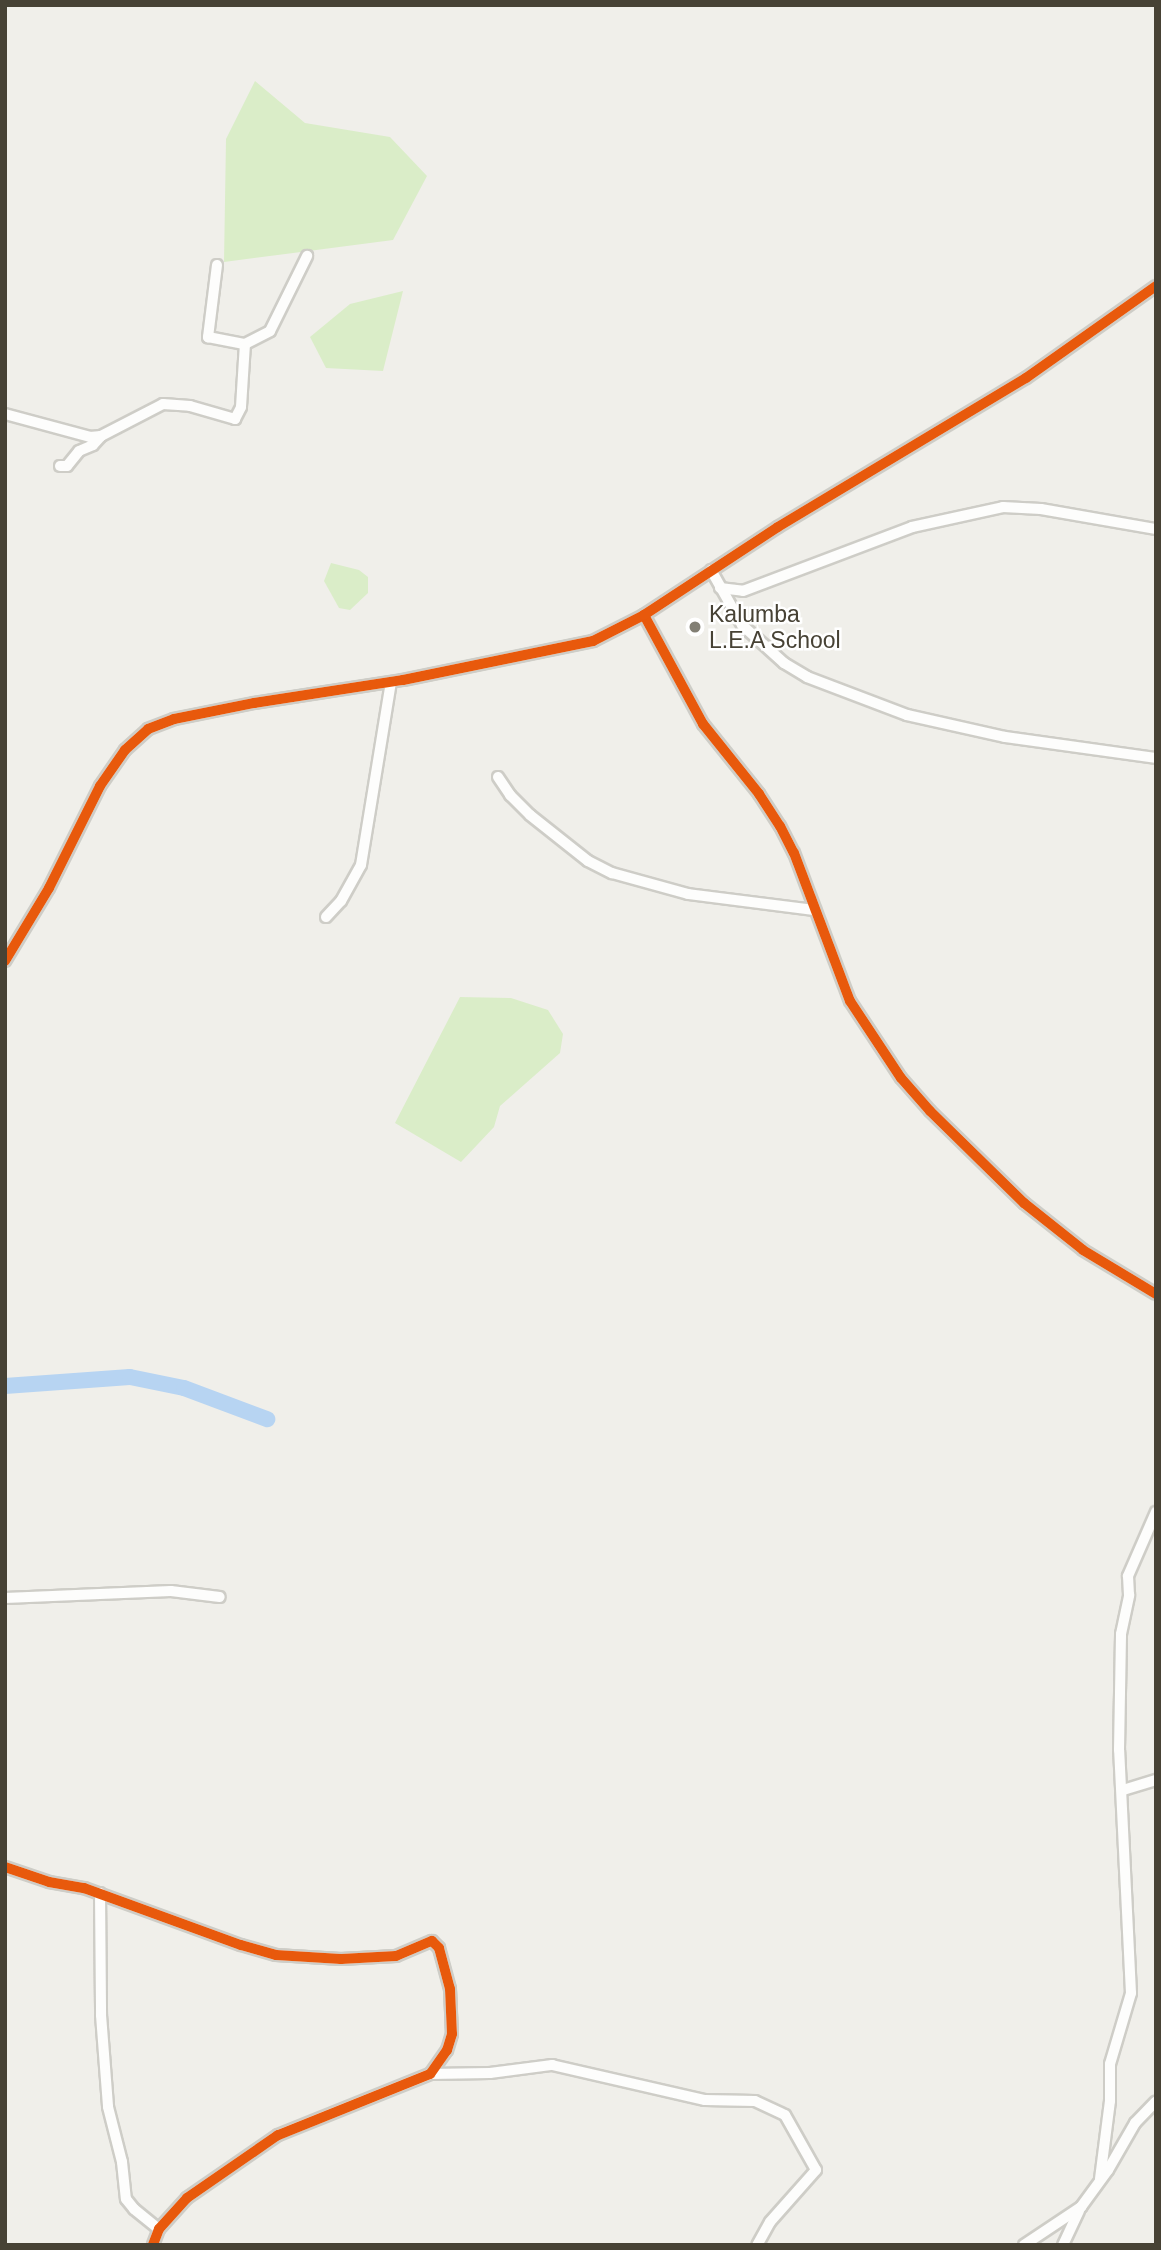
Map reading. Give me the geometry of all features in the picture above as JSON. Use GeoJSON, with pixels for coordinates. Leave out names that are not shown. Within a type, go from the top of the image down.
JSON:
{"type":"FeatureCollection","features":[{"type":"Feature","properties":{"kind":"street"},"geometry":{"type":"LineString","coordinates":[[217,265],[208,337],[245,344],[270,331],[307,256]]}},
{"type":"Feature","properties":{"kind":"street"},"geometry":{"type":"LineString","coordinates":[[5,961],[49,888],[100,786],[125,750],[148,729],[174,719],[254,703],[391,682],[570,648],[593,641],[644,615],[711,570],[1026,378],[1156,286]]}},
{"type":"Feature","properties":{"kind":"street"},"geometry":{"type":"LineString","coordinates":[[60,466],[67,466],[79,451],[93,445],[101,436],[163,404],[190,406],[235,419],[241,407],[245,344]]}},
{"type":"Feature","properties":{"kind":"street"},"geometry":{"type":"LineString","coordinates":[[5,414],[90,437],[101,436]]}},
{"type":"Feature","properties":{"kind":"street"},"geometry":{"type":"LineString","coordinates":[[720,588],[743,591],[912,527],[1003,507],[1041,509],[1156,529]]}},
{"type":"Feature","properties":{"kind":"street"},"geometry":{"type":"LineString","coordinates":[[711,570],[735,617],[764,647],[807,677],[847,694],[907,715],[1005,737],[1156,758]]}},
{"type":"Feature","properties":{"kind":"street"},"geometry":{"type":"LineString","coordinates":[[644,615],[703,724],[780,826],[816,910],[850,1001],[901,1078],[930,1111],[1024,1203],[1083,1250],[1156,1294]]}},
{"type":"Feature","properties":{"kind":"street"},"geometry":{"type":"LineString","coordinates":[[326,917],[341,901],[361,865],[391,682]]}},
{"type":"Feature","properties":{"kind":"street"},"geometry":{"type":"LineString","coordinates":[[498,777],[510,795],[530,815],[582,857],[612,873],[688,894],[816,910]]}},
{"type":"Feature","properties":{"kind":"street"},"geometry":{"type":"LineString","coordinates":[[1100,2179],[1110,2101],[1110,2064],[1131,1993],[1119,1750],[1119,1668],[1129,1595],[1128,1576],[1156,1512]]}},
{"type":"Feature","properties":{"kind":"street"},"geometry":{"type":"LineString","coordinates":[[5,1598],[171,1591],[220,1597]]}},
{"type":"Feature","properties":{"kind":"street"},"geometry":{"type":"LineString","coordinates":[[1123,1790],[1156,1780]]}},
{"type":"Feature","properties":{"kind":"street"},"geometry":{"type":"LineString","coordinates":[[5,1867],[49,1882],[100,1893],[241,1945],[276,1955],[341,1959],[396,1956],[434,1941],[439,1948],[450,1989],[452,2034],[447,2050],[430,2074]]}},
{"type":"Feature","properties":{"kind":"street"},"geometry":{"type":"LineString","coordinates":[[100,1893],[106,2094],[122,2162],[127,2199],[134,2209],[159,2230]]}},
{"type":"Feature","properties":{"kind":"street"},"geometry":{"type":"LineString","coordinates":[[153,2245],[159,2230],[198,2188],[278,2135],[430,2074],[490,2073],[552,2065],[705,2100],[755,2101],[785,2115],[816,2171],[770,2222],[757,2245]]}},
{"type":"Feature","properties":{"kind":"street"},"geometry":{"type":"LineString","coordinates":[[1063,2245],[1081,2207],[1135,2123],[1156,2101]]}},
{"type":"Feature","properties":{"kind":"street"},"geometry":{"type":"LineString","coordinates":[[1024,2245],[1081,2207]]}},
{"type":"Feature","properties":{"kind":"green space"},"geometry":{"type":"Polygon","coordinates":[[[255,81],[305,123],[390,137],[427,176],[393,240],[224,262],[226,139],[255,81]]]}},
{"type":"Feature","properties":{"kind":"green space"},"geometry":{"type":"Polygon","coordinates":[[[403,291],[383,371],[326,368],[310,337],[350,304],[403,291]]]}},
{"type":"Feature","properties":{"kind":"green space"},"geometry":{"type":"Polygon","coordinates":[[[331,563],[359,570],[368,577],[368,593],[350,610],[339,608],[324,581],[331,563]]]}},
{"type":"Feature","properties":{"kind":"green space"},"geometry":{"type":"Polygon","coordinates":[[[460,997],[511,998],[548,1010],[563,1034],[560,1053],[500,1106],[494,1127],[461,1162],[395,1123],[460,997]]]}},
{"type":"Feature","properties":{"kind":"waterway"},"geometry":{"type":"LineString","coordinates":[[5,1386],[130,1377],[184,1388],[267,1419]]}},
{"type":"Feature","properties":{"kind":"cycle path"},"geometry":{"type":"LineString","coordinates":[[5,961],[49,888],[100,786],[125,750],[148,729],[174,719],[254,703],[403,680],[593,641],[644,615],[778,527],[1026,378],[1156,286]]}},
{"type":"Feature","properties":{"kind":"cycle path"},"geometry":{"type":"LineString","coordinates":[[644,615],[703,724],[759,794],[780,826],[794,853],[850,1001],[901,1078],[930,1111],[1024,1203],[1083,1250],[1156,1294]]}},
{"type":"Feature","properties":{"kind":"cycle path"},"geometry":{"type":"LineString","coordinates":[[5,1867],[49,1882],[84,1888],[276,1955],[341,1959],[396,1956],[432,1941],[439,1948],[450,1989],[452,2034],[447,2050],[430,2074],[278,2135],[187,2198],[159,2229],[153,2245]]}},
{"type":"Feature","properties":{"kind":"place","name":"Kalumba L.E.A School"},"geometry":{"type":"Point","coordinates":[695,627]}}]}
